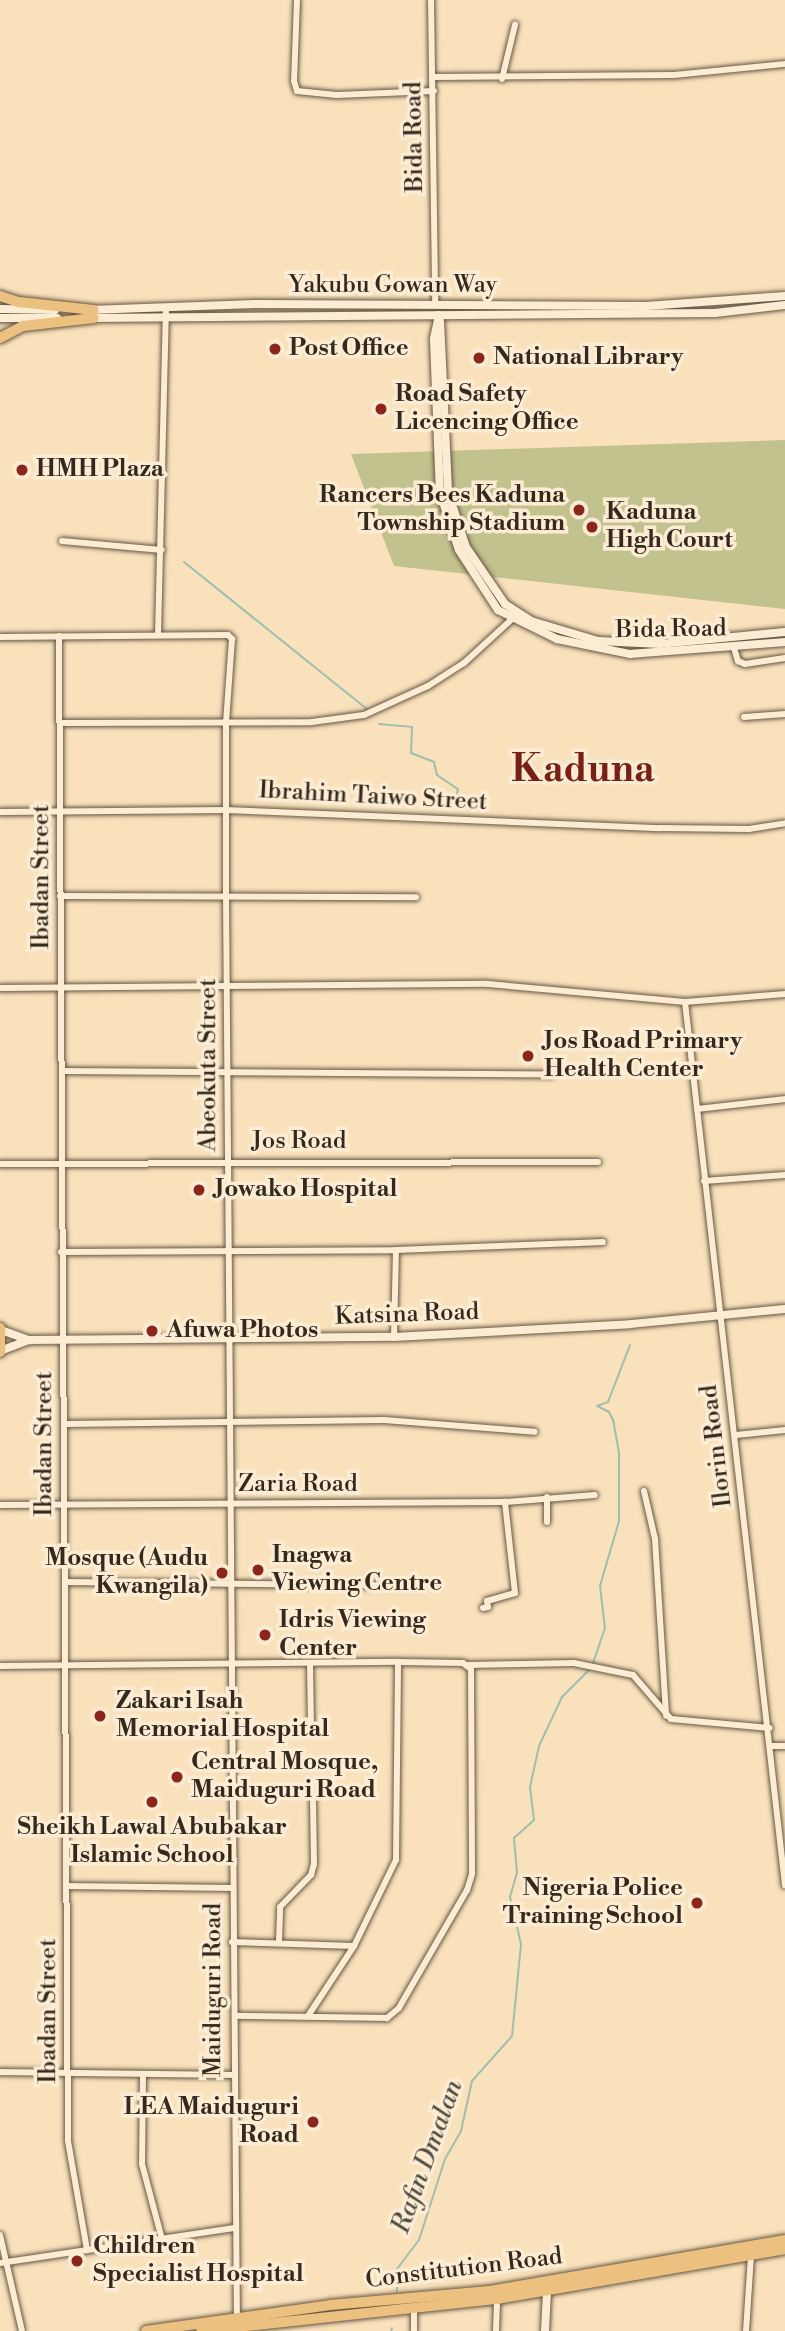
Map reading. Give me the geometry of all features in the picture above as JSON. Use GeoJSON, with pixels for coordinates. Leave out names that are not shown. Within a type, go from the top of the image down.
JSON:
{"type":"FeatureCollection","features":[{"type":"Feature","properties":{"kind":"main road"},"geometry":{"type":"LineString","coordinates":[[0,296],[19,302],[94,314]]}},
{"type":"Feature","properties":{"kind":"main road"},"geometry":{"type":"LineString","coordinates":[[0,338],[23,326],[94,314]]}},
{"type":"Feature","properties":{"kind":"main road"},"geometry":{"type":"LineString","coordinates":[[0,1352],[1,1329]]}},
{"type":"Feature","properties":{"kind":"main road","name":"Constitution Road"},"geometry":{"type":"LineString","coordinates":[[400,2303],[414,2306],[497,2299],[547,2291],[785,2240]]}},
{"type":"Feature","properties":{"kind":"main road","name":"Constitution Road"},"geometry":{"type":"LineString","coordinates":[[201,2331],[785,2249]]}},
{"type":"Feature","properties":{"kind":"main road","name":"Constitution Road"},"geometry":{"type":"LineString","coordinates":[[146,2331],[237,2317],[385,2305]]}},
{"type":"Feature","properties":{"kind":"street"},"geometry":{"type":"LineString","coordinates":[[297,0],[293,81],[297,91],[337,95],[434,92]]}},
{"type":"Feature","properties":{"kind":"street","name":"Bida Road"},"geometry":{"type":"LineString","coordinates":[[431,0],[435,305],[439,316],[448,492],[466,547],[505,604],[531,621],[598,641],[643,644],[785,632]]}},
{"type":"Feature","properties":{"kind":"street"},"geometry":{"type":"LineString","coordinates":[[502,79],[515,25]]}},
{"type":"Feature","properties":{"kind":"street"},"geometry":{"type":"LineString","coordinates":[[434,77],[502,79],[674,75],[785,64]]}},
{"type":"Feature","properties":{"kind":"street","name":"Yakubu Gowan Way"},"geometry":{"type":"LineString","coordinates":[[0,318],[435,305],[646,306],[785,296]]}},
{"type":"Feature","properties":{"kind":"street","name":"Yakubu Gowan Way"},"geometry":{"type":"LineString","coordinates":[[166,312],[439,316],[715,313],[785,305]]}},
{"type":"Feature","properties":{"kind":"street","name":"Yakubu Gowan Way"},"geometry":{"type":"LineString","coordinates":[[0,309],[94,314]]}},
{"type":"Feature","properties":{"kind":"street"},"geometry":{"type":"LineString","coordinates":[[0,637],[158,635],[166,312]]}},
{"type":"Feature","properties":{"kind":"street","name":"Bida Road"},"geometry":{"type":"LineString","coordinates":[[439,316],[435,364],[440,493],[473,576],[511,620],[594,649],[643,654],[785,642]]}},
{"type":"Feature","properties":{"kind":"street"},"geometry":{"type":"LineString","coordinates":[[62,541],[162,550]]}},
{"type":"Feature","properties":{"kind":"street"},"geometry":{"type":"LineString","coordinates":[[62,723],[312,722],[364,715],[464,663],[511,620]]}},
{"type":"Feature","properties":{"kind":"street","name":"Abeokuta Street"},"geometry":{"type":"LineString","coordinates":[[158,635],[231,636],[226,722],[226,895],[231,1074],[229,1338],[234,1583],[232,1663]]}},
{"type":"Feature","properties":{"kind":"street","name":"Ibadan Street"},"geometry":{"type":"LineString","coordinates":[[60,636],[63,1071],[61,1252],[65,1424],[69,2163],[87,2250]]}},
{"type":"Feature","properties":{"kind":"street"},"geometry":{"type":"LineString","coordinates":[[643,644],[643,654]]}},
{"type":"Feature","properties":{"kind":"street"},"geometry":{"type":"LineString","coordinates":[[734,648],[738,661],[745,664],[785,658]]}},
{"type":"Feature","properties":{"kind":"street"},"geometry":{"type":"LineString","coordinates":[[744,717],[785,714]]}},
{"type":"Feature","properties":{"kind":"street","name":"Ibrahim Taiwo Street"},"geometry":{"type":"LineString","coordinates":[[0,812],[226,810],[660,828],[749,828],[785,823]]}},
{"type":"Feature","properties":{"kind":"street"},"geometry":{"type":"LineString","coordinates":[[61,896],[416,897]]}},
{"type":"Feature","properties":{"kind":"street"},"geometry":{"type":"LineString","coordinates":[[0,988],[488,984],[622,993],[685,1002],[785,995]]}},
{"type":"Feature","properties":{"kind":"street","name":"Ilorin Road"},"geometry":{"type":"LineString","coordinates":[[685,1002],[770,1728],[785,1885]]}},
{"type":"Feature","properties":{"kind":"street"},"geometry":{"type":"LineString","coordinates":[[63,1071],[552,1074]]}},
{"type":"Feature","properties":{"kind":"street"},"geometry":{"type":"LineString","coordinates":[[696,1109],[785,1099]]}},
{"type":"Feature","properties":{"kind":"street","name":"Jos Road"},"geometry":{"type":"LineString","coordinates":[[0,1164],[229,1161],[598,1163]]}},
{"type":"Feature","properties":{"kind":"street"},"geometry":{"type":"LineString","coordinates":[[704,1181],[785,1175]]}},
{"type":"Feature","properties":{"kind":"street"},"geometry":{"type":"LineString","coordinates":[[61,1252],[397,1250],[603,1242]]}},
{"type":"Feature","properties":{"kind":"street"},"geometry":{"type":"LineString","coordinates":[[394,1337],[397,1250]]}},
{"type":"Feature","properties":{"kind":"street","name":"Katsina Road"},"geometry":{"type":"LineString","coordinates":[[1,1329],[29,1340],[394,1337],[631,1324],[785,1309]]}},
{"type":"Feature","properties":{"kind":"street","name":"Katsina Road"},"geometry":{"type":"LineString","coordinates":[[0,1352],[29,1340]]}},
{"type":"Feature","properties":{"kind":"street"},"geometry":{"type":"LineString","coordinates":[[65,1424],[384,1420],[535,1432]]}},
{"type":"Feature","properties":{"kind":"street"},"geometry":{"type":"LineString","coordinates":[[736,1435],[785,1430]]}},
{"type":"Feature","properties":{"kind":"street"},"geometry":{"type":"LineString","coordinates":[[644,1491],[655,1539],[666,1716]]}},
{"type":"Feature","properties":{"kind":"street","name":"Zaria Road"},"geometry":{"type":"LineString","coordinates":[[0,1505],[505,1502],[595,1495]]}},
{"type":"Feature","properties":{"kind":"street"},"geometry":{"type":"LineString","coordinates":[[547,1497],[547,1522]]}},
{"type":"Feature","properties":{"kind":"street"},"geometry":{"type":"LineString","coordinates":[[483,1608],[488,1607],[487,1601],[515,1593],[505,1502]]}},
{"type":"Feature","properties":{"kind":"street"},"geometry":{"type":"LineString","coordinates":[[65,1582],[402,1582],[421,1586]]}},
{"type":"Feature","properties":{"kind":"street"},"geometry":{"type":"LineString","coordinates":[[0,1666],[398,1662],[582,1665],[640,1679],[666,1716],[770,1728]]}},
{"type":"Feature","properties":{"kind":"street"},"geometry":{"type":"LineString","coordinates":[[308,2016],[354,1946],[396,1860],[398,1662]]}},
{"type":"Feature","properties":{"kind":"street","name":"Maiduguri Road"},"geometry":{"type":"LineString","coordinates":[[232,1663],[234,2228],[237,2317]]}},
{"type":"Feature","properties":{"kind":"street"},"geometry":{"type":"LineString","coordinates":[[310,1663],[311,1726]]}},
{"type":"Feature","properties":{"kind":"street"},"geometry":{"type":"LineString","coordinates":[[235,2016],[393,2015],[467,1891],[472,1855],[472,1677],[465,1664]]}},
{"type":"Feature","properties":{"kind":"street"},"geometry":{"type":"LineString","coordinates":[[772,1746],[785,1746]]}},
{"type":"Feature","properties":{"kind":"street"},"geometry":{"type":"LineString","coordinates":[[279,1941],[280,1907],[286,1896],[311,1875],[314,1864],[313,1800]]}},
{"type":"Feature","properties":{"kind":"street"},"geometry":{"type":"LineString","coordinates":[[66,1886],[233,1888]]}},
{"type":"Feature","properties":{"kind":"street"},"geometry":{"type":"LineString","coordinates":[[232,1942],[279,1941],[354,1946]]}},
{"type":"Feature","properties":{"kind":"street"},"geometry":{"type":"LineString","coordinates":[[0,2073],[233,2074]]}},
{"type":"Feature","properties":{"kind":"street"},"geometry":{"type":"LineString","coordinates":[[143,2074],[142,2164],[162,2239]]}},
{"type":"Feature","properties":{"kind":"street"},"geometry":{"type":"LineString","coordinates":[[3,2262],[234,2228]]}},
{"type":"Feature","properties":{"kind":"street"},"geometry":{"type":"LineString","coordinates":[[0,2235],[3,2262],[22,2331]]}},
{"type":"Feature","properties":{"kind":"street"},"geometry":{"type":"LineString","coordinates":[[746,2331],[751,2255]]}},
{"type":"Feature","properties":{"kind":"street"},"geometry":{"type":"LineString","coordinates":[[545,2331],[547,2291]]}},
{"type":"Feature","properties":{"kind":"street"},"geometry":{"type":"LineString","coordinates":[[496,2331],[497,2299]]}},
{"type":"Feature","properties":{"kind":"street"},"geometry":{"type":"LineString","coordinates":[[414,2306],[414,2331]]}},
{"type":"Feature","properties":{"kind":"green space","name":"Rancers Bees Kaduna Township Stadium"},"geometry":{"type":"Polygon","coordinates":[[[785,440],[785,609],[394,566],[351,454],[785,440]]]}},
{"type":"Feature","properties":{"kind":"waterway"},"geometry":{"type":"LineString","coordinates":[[184,562],[367,709]]}},
{"type":"Feature","properties":{"kind":"waterway"},"geometry":{"type":"LineString","coordinates":[[379,724],[412,727],[411,753],[434,762],[437,775],[458,789],[453,809]]}},
{"type":"Feature","properties":{"kind":"waterway","name":"Rafin Dmalan"},"geometry":{"type":"LineString","coordinates":[[593,1663],[605,1629],[600,1586],[619,1521],[619,1453],[613,1420],[609,1412],[597,1406],[608,1402],[630,1345]]}},
{"type":"Feature","properties":{"kind":"waterway","name":"Rafin Dmalan"},"geometry":{"type":"LineString","coordinates":[[397,2291],[397,2269],[419,2240],[445,2159],[461,2131],[472,2081],[512,2036],[521,1944],[510,1897],[517,1873],[514,1838],[534,1820],[530,1787],[539,1746],[562,1697],[591,1668]]}},
{"type":"Feature","properties":{"kind":"place","name":"Post Office"},"geometry":{"type":"Point","coordinates":[275,349]}},
{"type":"Feature","properties":{"kind":"place","name":"National Library"},"geometry":{"type":"Point","coordinates":[479,358]}},
{"type":"Feature","properties":{"kind":"place","name":"Road Safety Licencing Office"},"geometry":{"type":"Point","coordinates":[381,409]}},
{"type":"Feature","properties":{"kind":"place","name":"HMH Plaza"},"geometry":{"type":"Point","coordinates":[22,470]}},
{"type":"Feature","properties":{"kind":"place","name":"Rancers Bees Kaduna Township Stadium"},"geometry":{"type":"Point","coordinates":[579,510]}},
{"type":"Feature","properties":{"kind":"place","name":"Kaduna High Court"},"geometry":{"type":"Point","coordinates":[592,527]}},
{"type":"Feature","properties":{"kind":"place","name":"Jos Road Primary Health Center"},"geometry":{"type":"Point","coordinates":[528,1056]}},
{"type":"Feature","properties":{"kind":"place","name":"Jowako Hospital"},"geometry":{"type":"Point","coordinates":[199,1190]}},
{"type":"Feature","properties":{"kind":"place","name":"Afuwa Photos"},"geometry":{"type":"Point","coordinates":[152,1331]}},
{"type":"Feature","properties":{"kind":"place","name":"Inagwa Viewing Centre"},"geometry":{"type":"Point","coordinates":[258,1570]}},
{"type":"Feature","properties":{"kind":"place","name":"Mosque (Audu Kwangila)"},"geometry":{"type":"Point","coordinates":[222,1573]}},
{"type":"Feature","properties":{"kind":"place","name":"Idris Viewing Center"},"geometry":{"type":"Point","coordinates":[265,1635]}},
{"type":"Feature","properties":{"kind":"place","name":"Zakari Isah Memorial Hospital"},"geometry":{"type":"Point","coordinates":[100,1716]}},
{"type":"Feature","properties":{"kind":"place","name":"Central Mosque, Maiduguri Road"},"geometry":{"type":"Point","coordinates":[177,1777]}},
{"type":"Feature","properties":{"kind":"place","name":"Sheikh Lawal Abubakar Islamic School"},"geometry":{"type":"Point","coordinates":[152,1802]}},
{"type":"Feature","properties":{"kind":"place","name":"Nigeria Police Training School"},"geometry":{"type":"Point","coordinates":[697,1903]}},
{"type":"Feature","properties":{"kind":"place","name":"LEA Maiduguri Road"},"geometry":{"type":"Point","coordinates":[313,2122]}},
{"type":"Feature","properties":{"kind":"place","name":"Children Specialist Hospital"},"geometry":{"type":"Point","coordinates":[77,2261]}},
{"type":"Feature","properties":{"kind":"district","name":"Kaduna"},"geometry":{"type":"Point","coordinates":[583,770]}}]}
